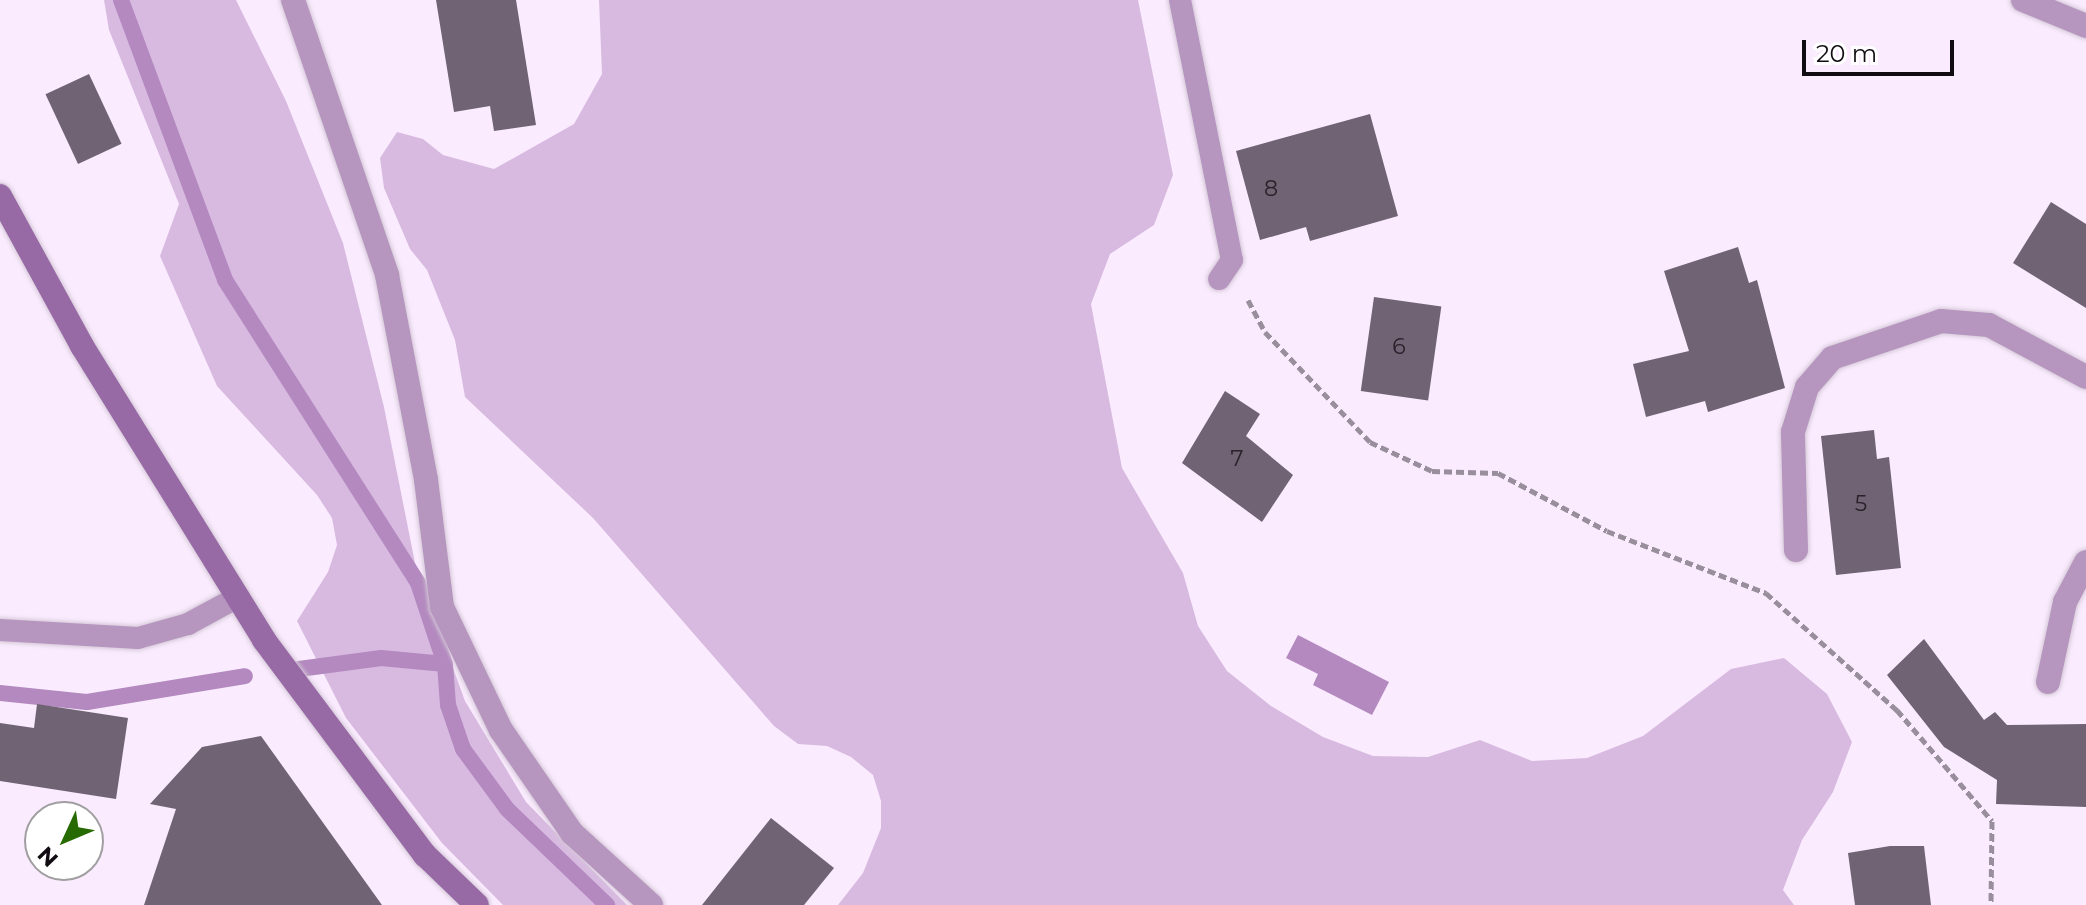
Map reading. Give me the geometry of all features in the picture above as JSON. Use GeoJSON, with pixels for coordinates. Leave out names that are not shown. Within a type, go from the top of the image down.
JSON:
{"type":"FeatureCollection","features":[{"type":"Feature","properties":{"kind":"street"},"geometry":{"type":"LineString","coordinates":[[293,0],[387,275],[426,480],[442,607],[501,730],[572,833],[651,905]]}},
{"type":"Feature","properties":{"kind":"street"},"geometry":{"type":"LineString","coordinates":[[2023,0],[2086,26]]}},
{"type":"Feature","properties":{"kind":"street"},"geometry":{"type":"LineString","coordinates":[[0,196],[82,346],[238,597],[336,740],[425,855],[477,905]]}},
{"type":"Feature","properties":{"kind":"street"},"geometry":{"type":"LineString","coordinates":[[1796,550],[1793,432],[1807,387],[1832,358],[1941,321],[1989,325],[2086,377]]}},
{"type":"Feature","properties":{"kind":"street"},"geometry":{"type":"LineString","coordinates":[[2048,682],[2065,602],[2086,562]]}},
{"type":"Feature","properties":{"kind":"lane"},"geometry":{"type":"LineString","coordinates":[[1180,0],[1232,260],[1219,279]]}},
{"type":"Feature","properties":{"kind":"lane"},"geometry":{"type":"LineString","coordinates":[[0,630],[138,638],[188,624],[238,597]]}},
{"type":"Feature","properties":{"kind":"path"},"geometry":{"type":"LineString","coordinates":[[1219,279],[1245,293],[1265,332],[1370,442],[1432,471],[1498,473],[1607,531],[1766,593],[1897,710],[1992,821],[1991,905]]}},
{"type":"Feature","properties":{"kind":"shaded area"},"geometry":{"type":"Polygon","coordinates":[[[104,0],[236,0],[286,101],[343,243],[384,407],[415,563],[465,701],[526,802],[627,905],[503,905],[442,843],[346,718],[297,621],[328,572],[337,545],[332,518],[317,495],[217,386],[160,256],[179,204],[109,30],[104,0]]]}},
{"type":"Feature","properties":{"kind":"shaded area"},"geometry":{"type":"Polygon","coordinates":[[[599,0],[1138,0],[1173,175],[1154,225],[1110,254],[1091,304],[1122,468],[1183,573],[1198,626],[1227,671],[1271,706],[1323,737],[1373,756],[1428,757],[1480,740],[1532,761],[1587,758],[1643,736],[1731,669],[1784,658],[1827,694],[1852,742],[1833,792],[1802,840],[1783,890],[1794,905],[838,905],[863,873],[881,828],[881,801],[873,775],[851,757],[827,746],[798,744],[774,726],[593,518],[465,397],[455,340],[427,270],[410,249],[384,188],[380,158],[397,132],[423,139],[443,155],[494,169],[574,124],[602,74],[599,0]]]}},
{"type":"Feature","properties":{"kind":"shaded area"},"geometry":{"type":"Polygon","coordinates":[[[1298,635],[1389,682],[1372,715],[1313,685],[1318,674],[1286,658],[1298,635]]]}},
{"type":"Feature","properties":{"kind":"building"},"geometry":{"type":"Polygon","coordinates":[[[436,0],[516,0],[536,125],[494,131],[490,106],[454,112],[436,0]]]}},
{"type":"Feature","properties":{"kind":"building"},"geometry":{"type":"Polygon","coordinates":[[[89,74],[122,144],[78,164],[45,94],[89,74]]]}},
{"type":"Feature","properties":{"kind":"building"},"geometry":{"type":"Polygon","coordinates":[[[1370,114],[1398,216],[1310,241],[1306,227],[1260,240],[1236,151],[1370,114]]]}},
{"type":"Feature","properties":{"kind":"building"},"geometry":{"type":"Polygon","coordinates":[[[2051,202],[2086,224],[2086,308],[2013,263],[2051,202]]]}},
{"type":"Feature","properties":{"kind":"building"},"geometry":{"type":"Polygon","coordinates":[[[1738,247],[1749,283],[1757,280],[1785,388],[1708,412],[1705,401],[1646,417],[1633,364],[1689,351],[1664,271],[1738,247]]]}},
{"type":"Feature","properties":{"kind":"building"},"geometry":{"type":"Polygon","coordinates":[[[1374,297],[1441,306],[1428,401],[1361,391],[1374,297]]]}},
{"type":"Feature","properties":{"kind":"building"},"geometry":{"type":"Polygon","coordinates":[[[1225,391],[1260,414],[1246,436],[1293,475],[1262,522],[1182,463],[1225,391]]]}},
{"type":"Feature","properties":{"kind":"building"},"geometry":{"type":"Polygon","coordinates":[[[1874,430],[1877,459],[1889,457],[1901,568],[1836,575],[1821,436],[1874,430]]]}},
{"type":"Feature","properties":{"kind":"building"},"geometry":{"type":"Polygon","coordinates":[[[1924,639],[1984,720],[1995,712],[2007,725],[2086,724],[2086,807],[1996,804],[1997,780],[1944,747],[1887,675],[1924,639]]]}},
{"type":"Feature","properties":{"kind":"building"},"geometry":{"type":"Polygon","coordinates":[[[37,704],[128,718],[116,799],[0,781],[0,723],[34,728],[37,704]]]}},
{"type":"Feature","properties":{"kind":"building"},"geometry":{"type":"Polygon","coordinates":[[[261,736],[382,905],[144,905],[176,809],[150,804],[202,747],[261,736]]]}},
{"type":"Feature","properties":{"kind":"building"},"geometry":{"type":"Polygon","coordinates":[[[771,818],[834,868],[804,905],[702,905],[771,818]]]}},
{"type":"Feature","properties":{"kind":"building"},"geometry":{"type":"Polygon","coordinates":[[[1890,846],[1924,846],[1931,905],[1855,905],[1848,853],[1890,846]]]}},
{"type":"Feature","properties":{"kind":"waterway"},"geometry":{"type":"LineString","coordinates":[[121,0],[225,280],[418,583],[445,664],[448,705],[463,749],[507,809],[607,905]]}},
{"type":"Feature","properties":{"kind":"waterway"},"geometry":{"type":"LineString","coordinates":[[299,669],[381,658],[445,664]]}},
{"type":"Feature","properties":{"kind":"waterway"},"geometry":{"type":"LineString","coordinates":[[0,693],[87,702],[245,676]]}}]}
